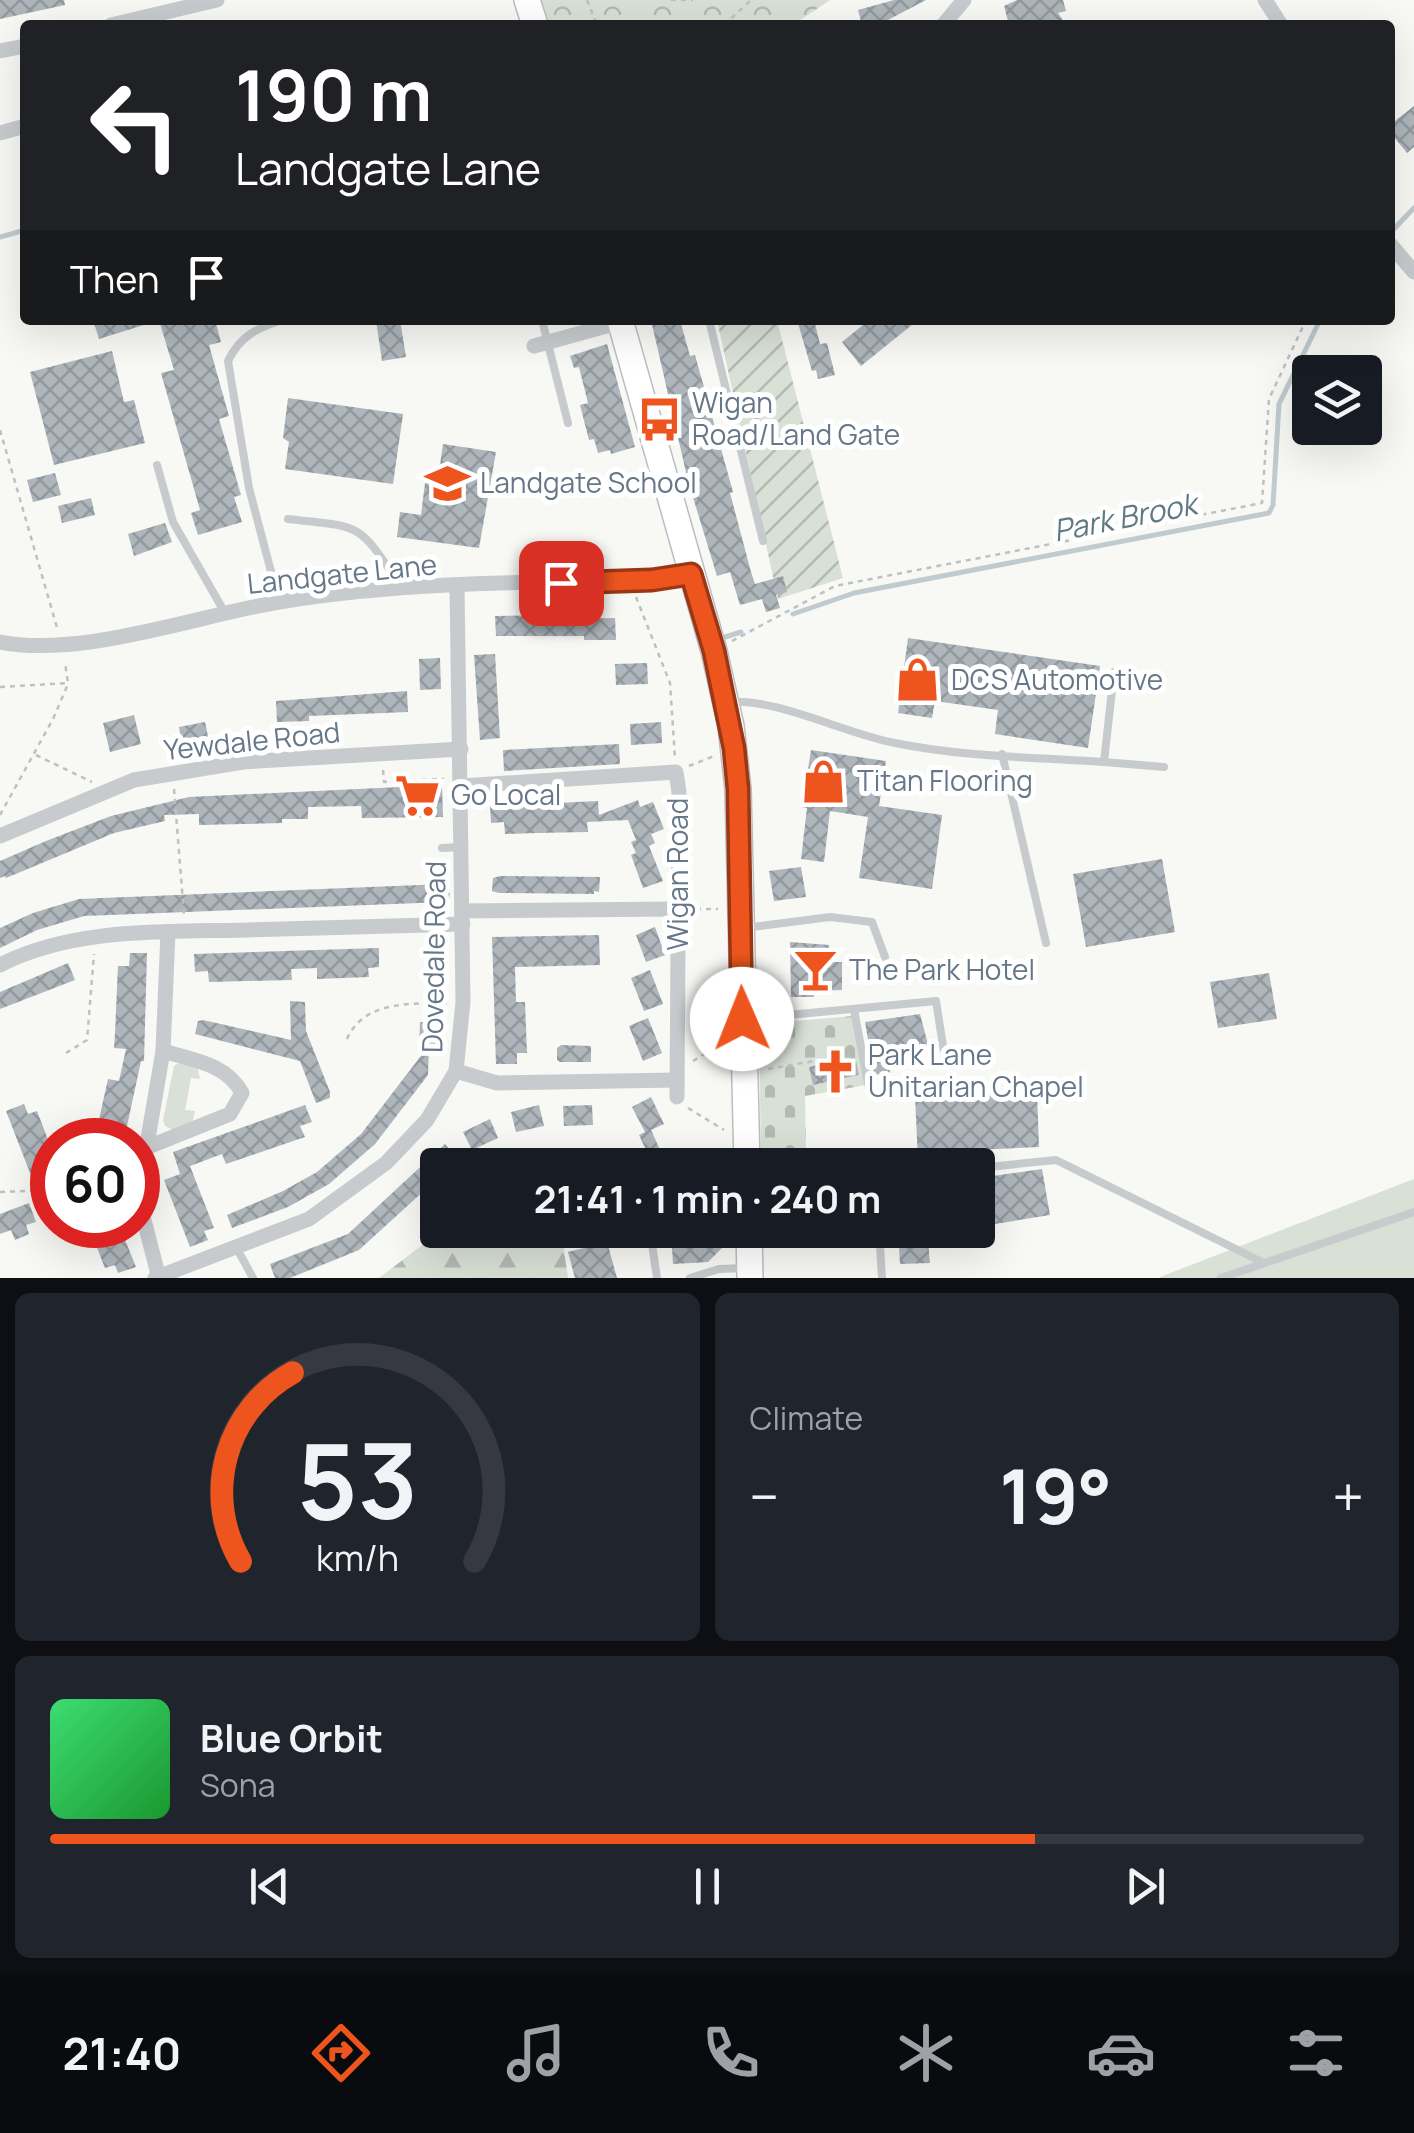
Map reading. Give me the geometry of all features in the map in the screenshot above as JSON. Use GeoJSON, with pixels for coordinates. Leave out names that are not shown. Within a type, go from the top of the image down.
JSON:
{"type":"FeatureCollection","features":[{"type":"Feature","properties":{"kind":"main road"},"geometry":{"type":"LineString","coordinates":[[621,325],[714,651],[734,748],[740,918],[736,1030],[746,1148]]}},
{"type":"Feature","properties":{"kind":"main road"},"geometry":{"type":"LineString","coordinates":[[749,1248],[750,1273]]}},
{"type":"Feature","properties":{"kind":"street"},"geometry":{"type":"LineString","coordinates":[[174,18],[217,0]]}},
{"type":"Feature","properties":{"kind":"street"},"geometry":{"type":"LineString","coordinates":[[946,20],[964,0]]}},
{"type":"Feature","properties":{"kind":"street"},"geometry":{"type":"LineString","coordinates":[[1395,250],[1414,272]]}},
{"type":"Feature","properties":{"kind":"street"},"geometry":{"type":"LineString","coordinates":[[541,344],[606,325]]}},
{"type":"Feature","properties":{"kind":"street","name":"Landgate Lane"},"geometry":{"type":"LineString","coordinates":[[0,642],[62,643],[112,638],[279,602],[402,588],[630,580],[691,574]]}},
{"type":"Feature","properties":{"kind":"street","name":"Dovedale Road"},"geometry":{"type":"LineString","coordinates":[[157,1278],[309,1219],[386,1162],[427,1120],[456,1071],[464,1002],[458,587]]}},
{"type":"Feature","properties":{"kind":"street","name":"Yewdale Road"},"geometry":{"type":"LineString","coordinates":[[0,836],[134,780],[243,762],[461,749]]}},
{"type":"Feature","properties":{"kind":"street"},"geometry":{"type":"LineString","coordinates":[[462,782],[676,772]]}},
{"type":"Feature","properties":{"kind":"street","name":"Wigan Road"},"geometry":{"type":"LineString","coordinates":[[676,772],[678,1097]]}},
{"type":"Feature","properties":{"kind":"street"},"geometry":{"type":"LineString","coordinates":[[0,966],[17,956],[95,938],[677,909]]}},
{"type":"Feature","properties":{"kind":"street"},"geometry":{"type":"LineString","coordinates":[[153,1118],[176,932]]}},
{"type":"Feature","properties":{"kind":"street"},"geometry":{"type":"LineString","coordinates":[[160,1142],[230,1114],[242,1093],[234,1078],[164,1051]]}},
{"type":"Feature","properties":{"kind":"street"},"geometry":{"type":"LineString","coordinates":[[456,1071],[496,1083],[677,1075]]}},
{"type":"Feature","properties":{"kind":"street"},"geometry":{"type":"LineString","coordinates":[[150,1248],[157,1278]]}},
{"type":"Feature","properties":{"kind":"lane"},"geometry":{"type":"LineString","coordinates":[[267,325],[237,342],[228,361],[249,488],[279,602]]}},
{"type":"Feature","properties":{"kind":"lane"},"geometry":{"type":"LineString","coordinates":[[542,325],[541,344],[568,423]]}},
{"type":"Feature","properties":{"kind":"lane"},"geometry":{"type":"LineString","coordinates":[[710,325],[763,541]]}},
{"type":"Feature","properties":{"kind":"lane"},"geometry":{"type":"LineString","coordinates":[[157,465],[173,522],[225,613]]}},
{"type":"Feature","properties":{"kind":"lane"},"geometry":{"type":"LineString","coordinates":[[288,519],[349,526],[364,533],[402,588]]}},
{"type":"Feature","properties":{"kind":"lane"},"geometry":{"type":"LineString","coordinates":[[1104,762],[1114,672]]}},
{"type":"Feature","properties":{"kind":"lane"},"geometry":{"type":"LineString","coordinates":[[726,702],[760,702],[841,730],[894,743],[1164,767]]}},
{"type":"Feature","properties":{"kind":"lane"},"geometry":{"type":"LineString","coordinates":[[1002,754],[1046,944]]}},
{"type":"Feature","properties":{"kind":"lane"},"geometry":{"type":"LineString","coordinates":[[442,848],[462,847]]}},
{"type":"Feature","properties":{"kind":"lane"},"geometry":{"type":"LineString","coordinates":[[740,918],[830,917],[872,922],[884,957]]}},
{"type":"Feature","properties":{"kind":"lane"},"geometry":{"type":"LineString","coordinates":[[736,1030],[936,1001],[944,1052]]}},
{"type":"Feature","properties":{"kind":"lane"},"geometry":{"type":"LineString","coordinates":[[854,1010],[868,1084]]}},
{"type":"Feature","properties":{"kind":"lane"},"geometry":{"type":"LineString","coordinates":[[995,1166],[1056,1160],[1264,1264]]}},
{"type":"Feature","properties":{"kind":"lane"},"geometry":{"type":"LineString","coordinates":[[1221,1278],[1414,1212]]}},
{"type":"Feature","properties":{"kind":"lane"},"geometry":{"type":"LineString","coordinates":[[236,1247],[253,1278]]}},
{"type":"Feature","properties":{"kind":"lane"},"geometry":{"type":"LineString","coordinates":[[653,1248],[657,1278]]}},
{"type":"Feature","properties":{"kind":"lane"},"geometry":{"type":"LineString","coordinates":[[880,1248],[882,1278]]}},
{"type":"Feature","properties":{"kind":"lane"},"geometry":{"type":"LineString","coordinates":[[690,1278],[718,1269],[750,1273]]}},
{"type":"Feature","properties":{"kind":"path"},"geometry":{"type":"LineString","coordinates":[[671,0],[693,0]]}},
{"type":"Feature","properties":{"kind":"path"},"geometry":{"type":"LineString","coordinates":[[730,20],[753,0]]}},
{"type":"Feature","properties":{"kind":"path"},"geometry":{"type":"LineString","coordinates":[[714,651],[836,586],[1262,503],[1269,399],[1304,325]]}},
{"type":"Feature","properties":{"kind":"path"},"geometry":{"type":"LineString","coordinates":[[0,430],[28,537],[62,643],[68,683],[0,815]]}},
{"type":"Feature","properties":{"kind":"path"},"geometry":{"type":"LineString","coordinates":[[630,580],[670,683],[676,772],[734,748]]}},
{"type":"Feature","properties":{"kind":"path"},"geometry":{"type":"LineString","coordinates":[[0,687],[68,683]]}},
{"type":"Feature","properties":{"kind":"path"},"geometry":{"type":"LineString","coordinates":[[34,755],[110,790]]}},
{"type":"Feature","properties":{"kind":"path"},"geometry":{"type":"LineString","coordinates":[[172,774],[176,932]]}},
{"type":"Feature","properties":{"kind":"path"},"geometry":{"type":"LineString","coordinates":[[384,782],[462,782]]}},
{"type":"Feature","properties":{"kind":"path"},"geometry":{"type":"LineString","coordinates":[[677,909],[740,918]]}},
{"type":"Feature","properties":{"kind":"path"},"geometry":{"type":"LineString","coordinates":[[66,1053],[87,1040],[95,938]]}},
{"type":"Feature","properties":{"kind":"path"},"geometry":{"type":"LineString","coordinates":[[347,1039],[370,1012],[399,1004],[464,1002]]}},
{"type":"Feature","properties":{"kind":"path"},"geometry":{"type":"LineString","coordinates":[[677,1075],[736,1030]]}},
{"type":"Feature","properties":{"kind":"path"},"geometry":{"type":"LineString","coordinates":[[758,1071],[862,1052]]}},
{"type":"Feature","properties":{"kind":"path"},"geometry":{"type":"LineString","coordinates":[[678,1097],[685,1106],[734,1136]]}},
{"type":"Feature","properties":{"kind":"path"},"geometry":{"type":"LineString","coordinates":[[0,1192],[30,1191]]}},
{"type":"Feature","properties":{"kind":"green space"},"geometry":{"type":"Polygon","coordinates":[[[536,0],[830,0],[800,20],[542,20],[536,0]]]}},
{"type":"Feature","properties":{"kind":"green space"},"geometry":{"type":"Polygon","coordinates":[[[718,325],[778,325],[843,578],[778,599],[718,325]]]}},
{"type":"Feature","properties":{"kind":"green space"},"geometry":{"type":"Polygon","coordinates":[[[853,1016],[866,1085],[805,1096],[806,1148],[761,1148],[759,1024],[853,1016]]]}},
{"type":"Feature","properties":{"kind":"green space"},"geometry":{"type":"Polygon","coordinates":[[[180,1062],[198,1069],[200,1079],[191,1078],[185,1110],[195,1111],[192,1124],[173,1130],[163,1120],[174,1066],[180,1062]]]}},
{"type":"Feature","properties":{"kind":"green space"},"geometry":{"type":"Polygon","coordinates":[[[1414,1179],[1414,1278],[1160,1278],[1160,1277],[1414,1179]]]}},
{"type":"Feature","properties":{"kind":"green space"},"geometry":{"type":"Polygon","coordinates":[[[420,1247],[564,1248],[568,1278],[379,1278],[420,1247]]]}},
{"type":"Feature","properties":{"kind":"building"},"geometry":{"type":"Polygon","coordinates":[[[0,0],[64,0],[65,5],[0,19],[0,0]]]}},
{"type":"Feature","properties":{"kind":"building"},"geometry":{"type":"Polygon","coordinates":[[[894,0],[926,0],[888,20],[861,20],[858,10],[894,0]]]}},
{"type":"Feature","properties":{"kind":"building"},"geometry":{"type":"Polygon","coordinates":[[[1017,0],[1063,0],[1066,11],[1058,13],[1063,20],[1008,20],[1004,6],[1017,0]]]}},
{"type":"Feature","properties":{"kind":"building"},"geometry":{"type":"Polygon","coordinates":[[[1414,106],[1414,147],[1407,153],[1395,138],[1395,121],[1414,106]]]}},
{"type":"Feature","properties":{"kind":"building"},"geometry":{"type":"Polygon","coordinates":[[[95,325],[144,325],[99,339],[95,325]]]}},
{"type":"Feature","properties":{"kind":"building"},"geometry":{"type":"Polygon","coordinates":[[[160,325],[216,325],[221,342],[209,345],[229,416],[219,419],[241,495],[234,497],[242,522],[198,535],[191,513],[200,510],[161,373],[174,370],[160,325]]]}},
{"type":"Feature","properties":{"kind":"building"},"geometry":{"type":"Polygon","coordinates":[[[377,325],[401,325],[406,357],[382,361],[377,325]]]}},
{"type":"Feature","properties":{"kind":"building"},"geometry":{"type":"Polygon","coordinates":[[[652,325],[681,325],[690,356],[695,355],[755,584],[783,576],[787,592],[776,595],[780,608],[766,612],[762,599],[740,605],[730,572],[717,576],[688,481],[652,325]]]}},
{"type":"Feature","properties":{"kind":"building"},"geometry":{"type":"Polygon","coordinates":[[[799,325],[815,325],[820,344],[827,343],[835,375],[818,379],[816,370],[812,371],[799,325]]]}},
{"type":"Feature","properties":{"kind":"building"},"geometry":{"type":"Polygon","coordinates":[[[863,325],[912,325],[861,366],[842,342],[863,325]]]}},
{"type":"Feature","properties":{"kind":"building"},"geometry":{"type":"Polygon","coordinates":[[[607,344],[635,447],[611,454],[610,450],[598,453],[594,439],[589,440],[580,405],[588,403],[579,367],[574,368],[570,356],[607,344]]]}},
{"type":"Feature","properties":{"kind":"building"},"geometry":{"type":"Polygon","coordinates":[[[112,351],[124,402],[134,400],[145,443],[54,465],[30,372],[112,351]]]}},
{"type":"Feature","properties":{"kind":"building"},"geometry":{"type":"Polygon","coordinates":[[[288,398],[403,414],[393,484],[285,469],[289,442],[283,438],[288,398]]]}},
{"type":"Feature","properties":{"kind":"building"},"geometry":{"type":"Polygon","coordinates":[[[443,444],[496,452],[479,548],[397,537],[400,512],[421,515],[425,483],[437,485],[443,444]]]}},
{"type":"Feature","properties":{"kind":"building"},"geometry":{"type":"Polygon","coordinates":[[[55,473],[61,495],[33,502],[27,480],[55,473]]]}},
{"type":"Feature","properties":{"kind":"building"},"geometry":{"type":"Polygon","coordinates":[[[91,498],[95,515],[62,523],[58,506],[91,498]]]}},
{"type":"Feature","properties":{"kind":"building"},"geometry":{"type":"Polygon","coordinates":[[[165,523],[172,542],[134,556],[128,534],[165,523]]]}},
{"type":"Feature","properties":{"kind":"building"},"geometry":{"type":"Polygon","coordinates":[[[570,615],[570,619],[615,618],[616,640],[496,636],[495,616],[570,615]]]}},
{"type":"Feature","properties":{"kind":"building"},"geometry":{"type":"Polygon","coordinates":[[[908,638],[1100,666],[1088,748],[995,734],[998,710],[935,701],[932,718],[898,713],[908,638]]]}},
{"type":"Feature","properties":{"kind":"building"},"geometry":{"type":"Polygon","coordinates":[[[495,654],[500,738],[480,740],[474,655],[495,654]]]}},
{"type":"Feature","properties":{"kind":"building"},"geometry":{"type":"Polygon","coordinates":[[[440,658],[441,689],[420,690],[419,659],[440,658]]]}},
{"type":"Feature","properties":{"kind":"building"},"geometry":{"type":"Polygon","coordinates":[[[647,663],[648,684],[616,685],[615,664],[647,663]]]}},
{"type":"Feature","properties":{"kind":"building"},"geometry":{"type":"Polygon","coordinates":[[[407,691],[408,712],[309,716],[309,721],[277,722],[276,701],[407,691]]]}},
{"type":"Feature","properties":{"kind":"building"},"geometry":{"type":"Polygon","coordinates":[[[134,715],[141,744],[110,752],[103,723],[134,715]]]}},
{"type":"Feature","properties":{"kind":"building"},"geometry":{"type":"Polygon","coordinates":[[[205,722],[209,741],[182,746],[179,727],[205,722]]]}},
{"type":"Feature","properties":{"kind":"building"},"geometry":{"type":"Polygon","coordinates":[[[661,722],[662,743],[631,745],[630,724],[661,722]]]}},
{"type":"Feature","properties":{"kind":"building"},"geometry":{"type":"Polygon","coordinates":[[[619,744],[620,764],[504,771],[503,750],[619,744]]]}},
{"type":"Feature","properties":{"kind":"building"},"geometry":{"type":"Polygon","coordinates":[[[811,750],[886,761],[879,806],[942,815],[932,889],[859,878],[868,817],[830,811],[824,862],[801,859],[807,808],[802,807],[811,750]]]}},
{"type":"Feature","properties":{"kind":"building"},"geometry":{"type":"Polygon","coordinates":[[[442,785],[443,817],[362,818],[361,806],[308,807],[308,819],[282,819],[282,823],[199,825],[199,814],[164,815],[165,821],[114,833],[0,878],[0,861],[46,841],[111,816],[189,797],[442,785]]]}},
{"type":"Feature","properties":{"kind":"building"},"geometry":{"type":"Polygon","coordinates":[[[638,800],[640,807],[653,802],[664,829],[651,834],[655,843],[649,846],[663,881],[643,888],[631,855],[636,853],[631,842],[636,840],[628,820],[587,822],[588,832],[505,834],[504,822],[491,823],[490,806],[598,801],[599,815],[638,800]]]}},
{"type":"Feature","properties":{"kind":"building"},"geometry":{"type":"Polygon","coordinates":[[[1162,859],[1175,932],[1086,947],[1073,874],[1162,859]]]}},
{"type":"Feature","properties":{"kind":"building"},"geometry":{"type":"Polygon","coordinates":[[[801,867],[806,897],[774,901],[769,871],[801,867]]]}},
{"type":"Feature","properties":{"kind":"building"},"geometry":{"type":"Polygon","coordinates":[[[600,877],[599,892],[492,891],[493,878],[600,877]]]}},
{"type":"Feature","properties":{"kind":"building"},"geometry":{"type":"Polygon","coordinates":[[[444,884],[449,887],[450,899],[444,902],[84,916],[37,930],[0,948],[0,928],[79,899],[444,884]]]}},
{"type":"Feature","properties":{"kind":"building"},"geometry":{"type":"Polygon","coordinates":[[[655,927],[665,955],[646,962],[636,935],[655,927]]]}},
{"type":"Feature","properties":{"kind":"building"},"geometry":{"type":"Polygon","coordinates":[[[599,935],[600,965],[515,967],[516,1002],[525,1002],[527,1053],[517,1053],[517,1064],[496,1064],[492,937],[599,935]]]}},
{"type":"Feature","properties":{"kind":"building","name":"The Park Hotel"},"geometry":{"type":"Polygon","coordinates":[[[790,942],[829,945],[829,962],[842,962],[842,990],[814,991],[814,997],[791,997],[790,942]]]}},
{"type":"Feature","properties":{"kind":"building"},"geometry":{"type":"Polygon","coordinates":[[[379,948],[379,967],[368,968],[369,977],[317,979],[317,968],[291,969],[292,980],[209,982],[208,971],[195,972],[194,954],[379,948]]]}},
{"type":"Feature","properties":{"kind":"building"},"geometry":{"type":"Polygon","coordinates":[[[130,953],[147,953],[144,1061],[129,1118],[99,1118],[108,1079],[119,1081],[126,1049],[114,1048],[118,966],[129,966],[130,953]]]}},
{"type":"Feature","properties":{"kind":"building"},"geometry":{"type":"Polygon","coordinates":[[[424,959],[444,959],[445,985],[425,985],[424,959]]]}},
{"type":"Feature","properties":{"kind":"building"},"geometry":{"type":"Polygon","coordinates":[[[68,963],[75,980],[0,1009],[0,992],[68,963]]]}},
{"type":"Feature","properties":{"kind":"building"},"geometry":{"type":"Polygon","coordinates":[[[650,970],[663,1004],[644,1011],[631,978],[650,970]]]}},
{"type":"Feature","properties":{"kind":"building"},"geometry":{"type":"Polygon","coordinates":[[[1269,973],[1277,1019],[1218,1028],[1210,982],[1269,973]]]}},
{"type":"Feature","properties":{"kind":"building"},"geometry":{"type":"Polygon","coordinates":[[[290,1001],[305,1002],[306,1031],[330,1092],[330,1098],[316,1103],[300,1061],[195,1034],[198,1021],[203,1020],[291,1040],[290,1001]]]}},
{"type":"Feature","properties":{"kind":"building"},"geometry":{"type":"Polygon","coordinates":[[[920,1014],[930,1052],[888,1057],[890,1073],[874,1075],[865,1022],[920,1014]]]}},
{"type":"Feature","properties":{"kind":"building"},"geometry":{"type":"Polygon","coordinates":[[[648,1018],[662,1053],[643,1061],[629,1026],[648,1018]]]}},
{"type":"Feature","properties":{"kind":"building"},"geometry":{"type":"Polygon","coordinates":[[[420,1022],[440,1023],[439,1049],[429,1048],[428,1075],[375,1144],[329,1184],[288,1207],[232,1228],[227,1215],[317,1172],[361,1134],[427,1048],[419,1047],[420,1022]]]}},
{"type":"Feature","properties":{"kind":"building"},"geometry":{"type":"Polygon","coordinates":[[[591,1046],[591,1062],[560,1062],[557,1048],[591,1046]]]}},
{"type":"Feature","properties":{"kind":"building","name":"Park Lane Unitarian Chapel"},"geometry":{"type":"Polygon","coordinates":[[[855,1057],[859,1075],[813,1085],[809,1067],[855,1057]]]}},
{"type":"Feature","properties":{"kind":"building"},"geometry":{"type":"Polygon","coordinates":[[[1037,1092],[1039,1147],[917,1148],[915,1096],[1037,1092]]]}},
{"type":"Feature","properties":{"kind":"building"},"geometry":{"type":"Polygon","coordinates":[[[651,1097],[664,1124],[651,1130],[659,1148],[645,1148],[639,1135],[645,1132],[632,1107],[651,1097]]]}},
{"type":"Feature","properties":{"kind":"building"},"geometry":{"type":"Polygon","coordinates":[[[24,1104],[28,1114],[37,1111],[40,1118],[30,1118],[30,1173],[6,1111],[24,1104]]]}},
{"type":"Feature","properties":{"kind":"building"},"geometry":{"type":"Polygon","coordinates":[[[305,1105],[312,1122],[300,1126],[305,1137],[226,1164],[222,1154],[190,1166],[214,1228],[204,1231],[208,1240],[190,1247],[164,1180],[180,1174],[173,1152],[305,1105]]]}},
{"type":"Feature","properties":{"kind":"building"},"geometry":{"type":"Polygon","coordinates":[[[539,1105],[544,1126],[516,1132],[511,1112],[539,1105]]]}},
{"type":"Feature","properties":{"kind":"building"},"geometry":{"type":"Polygon","coordinates":[[[592,1105],[593,1125],[564,1126],[563,1106],[592,1105]]]}},
{"type":"Feature","properties":{"kind":"building"},"geometry":{"type":"Polygon","coordinates":[[[490,1119],[498,1138],[471,1148],[463,1132],[490,1119]]]}},
{"type":"Feature","properties":{"kind":"building"},"geometry":{"type":"Polygon","coordinates":[[[420,1167],[420,1194],[359,1250],[290,1278],[275,1278],[270,1264],[348,1234],[420,1167]]]}},
{"type":"Feature","properties":{"kind":"building"},"geometry":{"type":"Polygon","coordinates":[[[1042,1169],[1050,1215],[995,1224],[995,1176],[1042,1169]]]}},
{"type":"Feature","properties":{"kind":"building"},"geometry":{"type":"Polygon","coordinates":[[[29,1203],[29,1234],[15,1240],[11,1230],[0,1234],[0,1214],[29,1203]]]}},
{"type":"Feature","properties":{"kind":"building"},"geometry":{"type":"Polygon","coordinates":[[[97,1248],[128,1248],[136,1267],[118,1273],[115,1265],[105,1268],[97,1248]]]}},
{"type":"Feature","properties":{"kind":"building"},"geometry":{"type":"Polygon","coordinates":[[[609,1248],[617,1278],[575,1278],[568,1252],[609,1248]]]}},
{"type":"Feature","properties":{"kind":"building"},"geometry":{"type":"Polygon","coordinates":[[[672,1248],[722,1248],[708,1262],[673,1264],[672,1248]]]}},
{"type":"Feature","properties":{"kind":"building"},"geometry":{"type":"Polygon","coordinates":[[[899,1248],[929,1248],[930,1263],[900,1264],[899,1248]]]}},
{"type":"Feature","properties":{"kind":"waterway","name":"Park Brook"},"geometry":{"type":"LineString","coordinates":[[1395,228],[1414,208]]}},
{"type":"Feature","properties":{"kind":"waterway"},"geometry":{"type":"LineString","coordinates":[[0,237],[20,231]]}},
{"type":"Feature","properties":{"kind":"waterway","name":"Park Brook"},"geometry":{"type":"LineString","coordinates":[[793,614],[854,593],[1269,513],[1273,505],[1279,404],[1318,325]]}},
{"type":"Feature","properties":{"kind":"waterway","name":"Park Brook"},"geometry":{"type":"LineString","coordinates":[[722,638],[741,632]]}},
{"type":"Feature","properties":{"kind":"place","name":"Wigan Road/Land Gate"},"geometry":{"type":"Point","coordinates":[659,419]}},
{"type":"Feature","properties":{"kind":"place","name":"Landgate School"},"geometry":{"type":"Point","coordinates":[447,483]}},
{"type":"Feature","properties":{"kind":"place","name":"DCS Automotive"},"geometry":{"type":"Point","coordinates":[918,680]}},
{"type":"Feature","properties":{"kind":"place","name":"Titan Flooring"},"geometry":{"type":"Point","coordinates":[824,781]}},
{"type":"Feature","properties":{"kind":"place","name":"Go Local"},"geometry":{"type":"Point","coordinates":[418,795]}},
{"type":"Feature","properties":{"kind":"place","name":"The Park Hotel"},"geometry":{"type":"Point","coordinates":[816,970]}},
{"type":"Feature","properties":{"kind":"place","name":"Park Lane Unitarian Chapel"},"geometry":{"type":"Point","coordinates":[835,1071]}},
{"type":"Feature","properties":{"kind":"route"},"geometry":{"type":"LineString","coordinates":[[561,583],[652,580],[691,574],[714,651],[734,748],[742,1019]]}}]}
